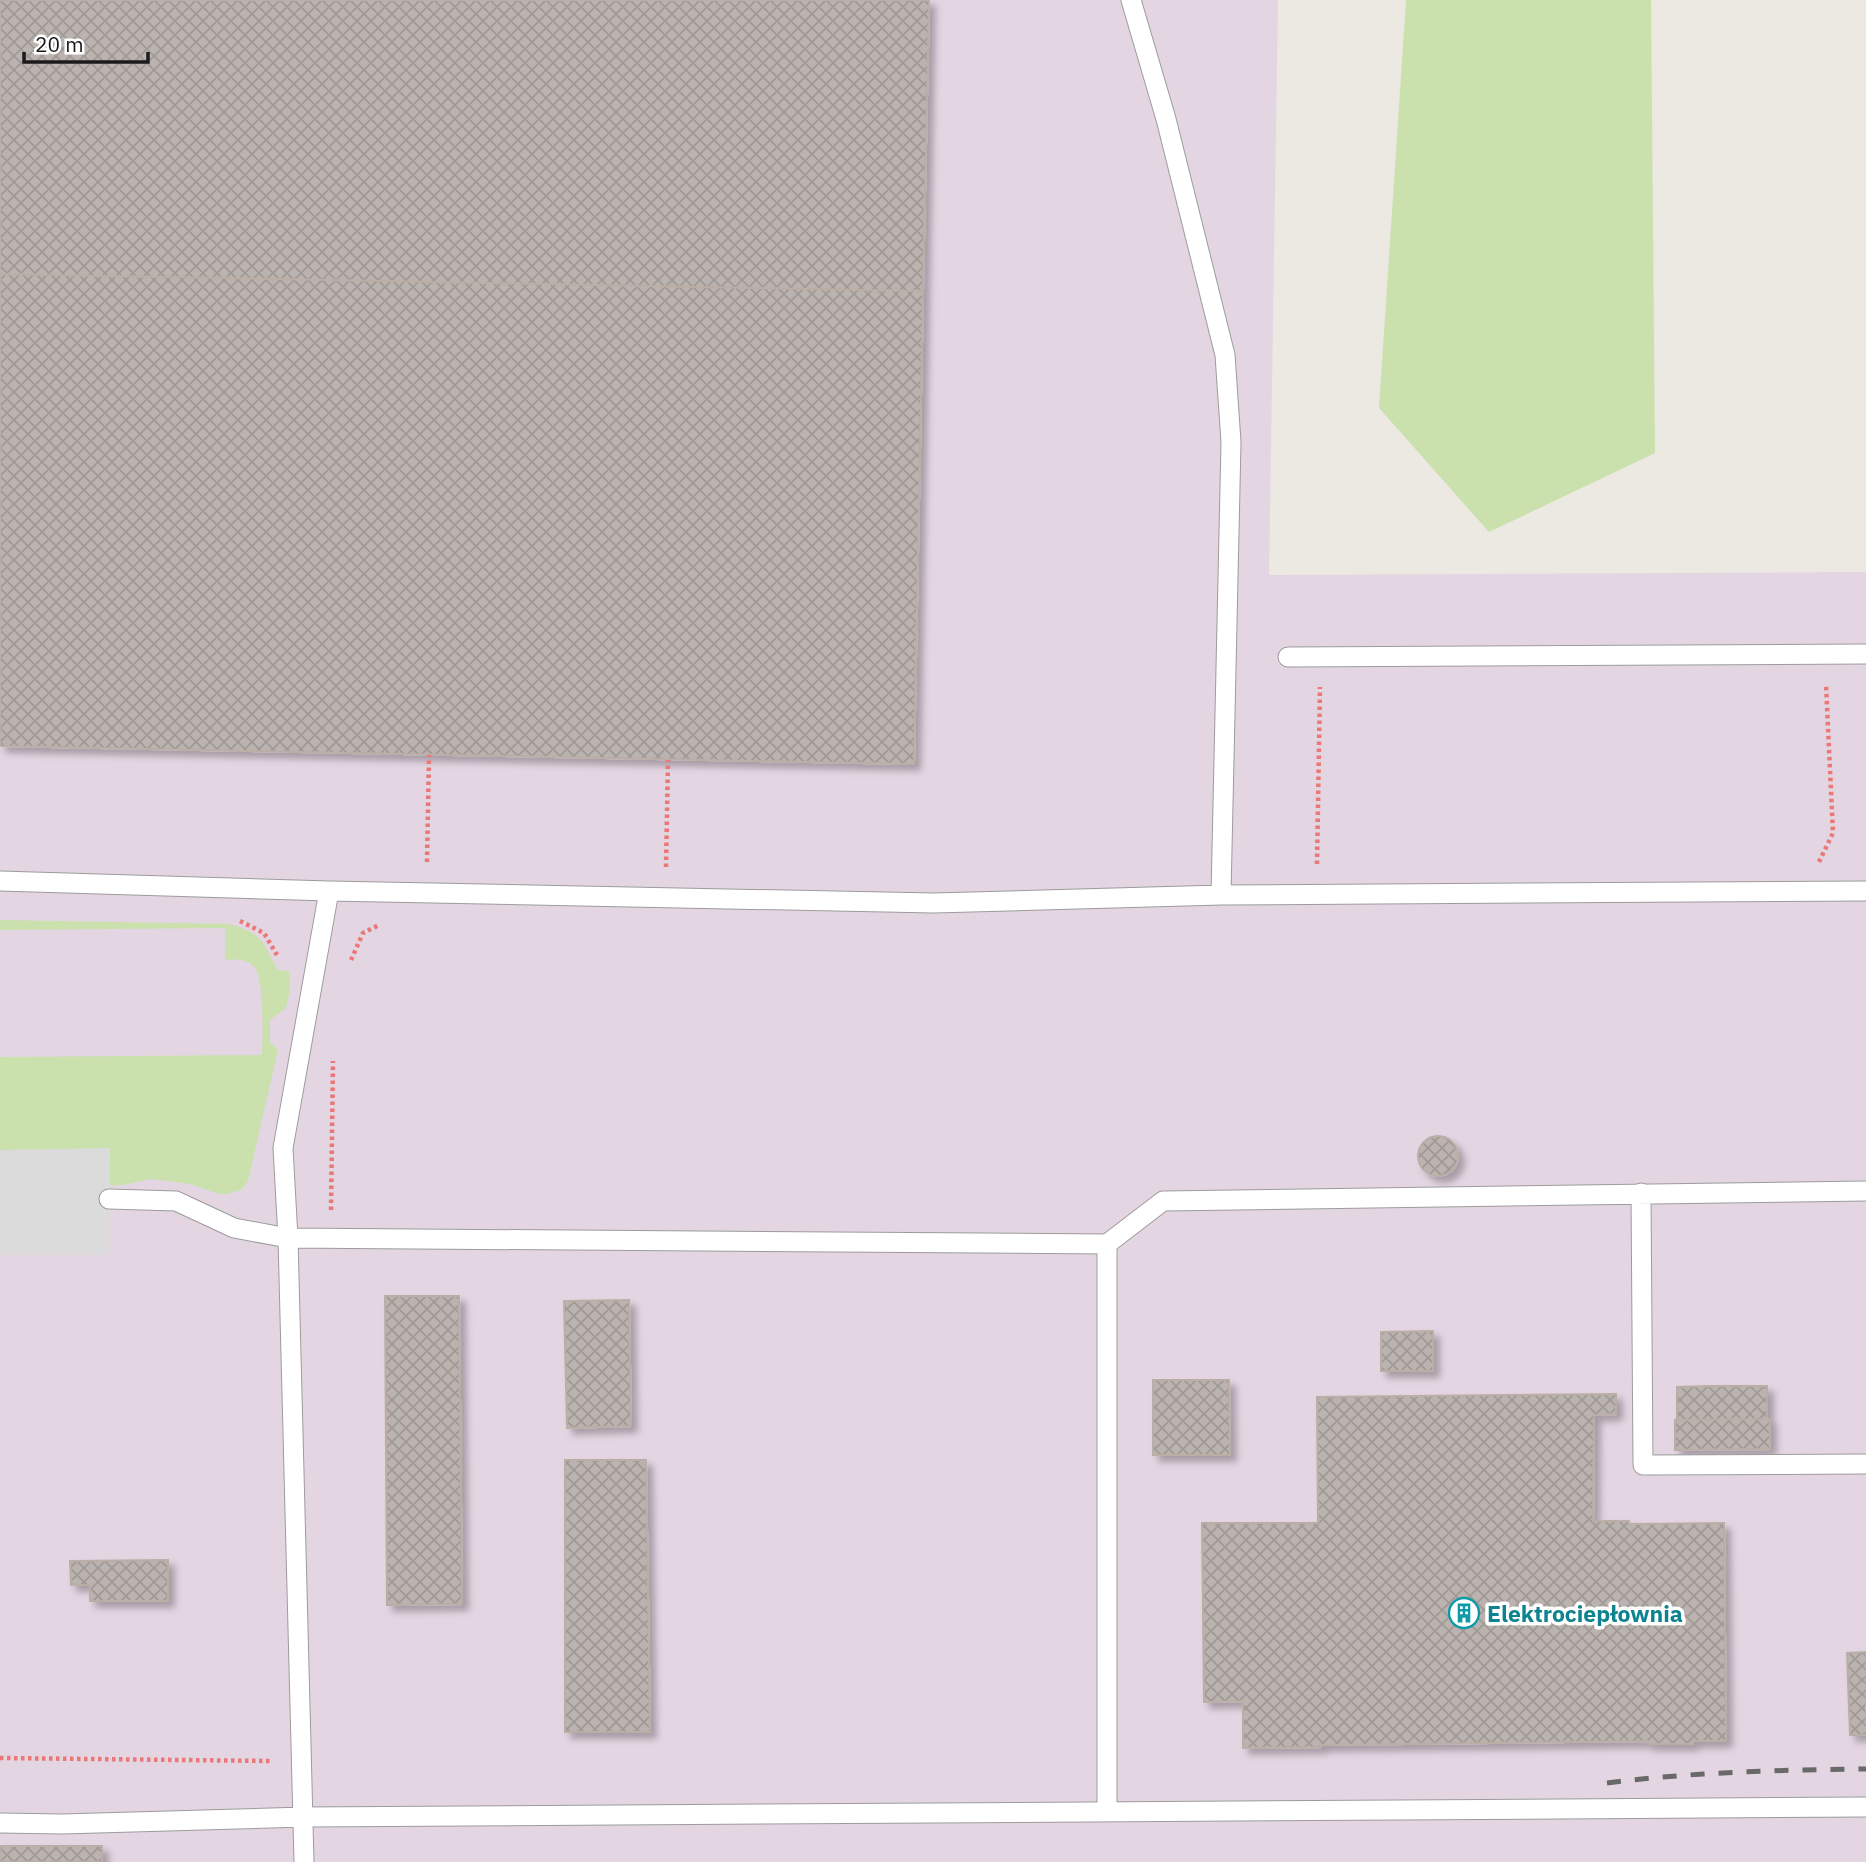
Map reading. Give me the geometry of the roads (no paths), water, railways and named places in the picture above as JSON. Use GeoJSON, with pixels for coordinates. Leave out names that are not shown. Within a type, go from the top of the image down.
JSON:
{"type":"FeatureCollection","features":[{"type":"Feature","properties":{"kind":"lane"},"geometry":{"type":"LineString","coordinates":[[1131,0],[1166,119],[1225,355],[1231,442],[1221,895]]}},
{"type":"Feature","properties":{"kind":"lane"},"geometry":{"type":"LineString","coordinates":[[1288,657],[1866,653]]}},
{"type":"Feature","properties":{"kind":"lane"},"geometry":{"type":"LineString","coordinates":[[0,881],[330,891],[934,903],[1221,895],[1866,891]]}},
{"type":"Feature","properties":{"kind":"lane"},"geometry":{"type":"LineString","coordinates":[[304,1862],[288,1238],[283,1148],[330,891]]}},
{"type":"Feature","properties":{"kind":"lane"},"geometry":{"type":"LineString","coordinates":[[109,1199],[176,1201],[234,1228],[288,1238],[1107,1244],[1163,1201],[1866,1191]]}},
{"type":"Feature","properties":{"kind":"lane"},"geometry":{"type":"LineString","coordinates":[[1641,1193],[1643,1465],[1866,1464]]}},
{"type":"Feature","properties":{"kind":"lane"},"geometry":{"type":"LineString","coordinates":[[1107,1244],[1107,1812]]}},
{"type":"Feature","properties":{"kind":"lane"},"geometry":{"type":"LineString","coordinates":[[0,1823],[62,1824],[304,1817],[1866,1807]]}},
{"type":"Feature","properties":{"kind":"railway"},"geometry":{"type":"LineString","coordinates":[[1607,1783],[1736,1772],[1866,1769]]}},
{"type":"Feature","properties":{"kind":"place","name":"Elektrociepłownia"},"geometry":{"type":"Point","coordinates":[1464,1613]}}]}
